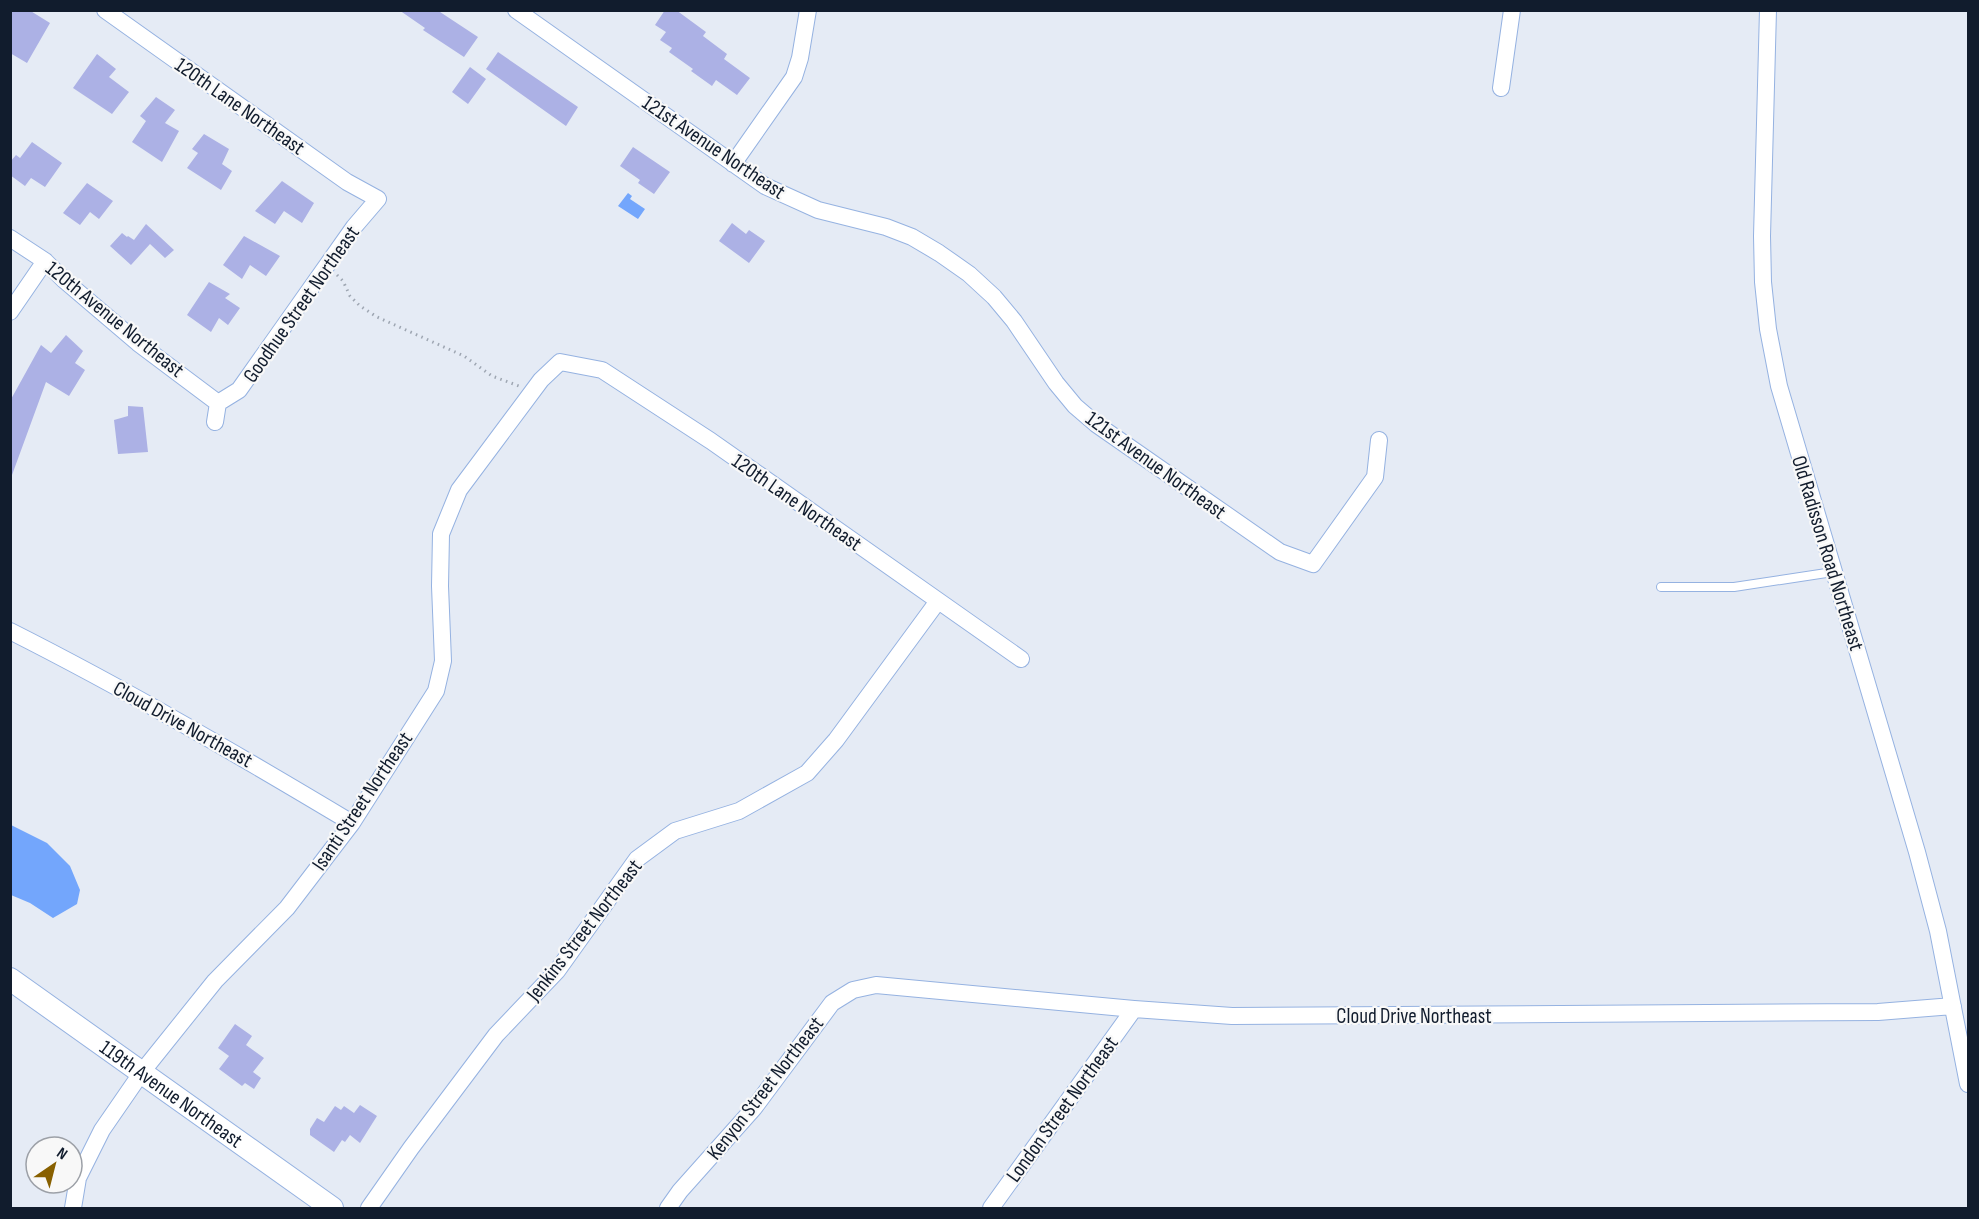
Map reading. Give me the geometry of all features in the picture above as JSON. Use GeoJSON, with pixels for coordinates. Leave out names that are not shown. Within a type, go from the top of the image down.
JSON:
{"type":"FeatureCollection","features":[{"type":"Feature","properties":{"kind":"street","name":"120th Lane Northeast"},"geometry":{"type":"LineString","coordinates":[[105,10],[347,182],[378,199]]}},
{"type":"Feature","properties":{"kind":"street","name":"121st Avenue Northeast"},"geometry":{"type":"LineString","coordinates":[[516,10],[765,186],[818,210],[886,227],[912,237],[969,274],[994,297],[1014,321],[1056,383],[1096,424],[1280,552],[1313,564],[1376,477],[1379,440]]}},
{"type":"Feature","properties":{"kind":"street"},"geometry":{"type":"LineString","coordinates":[[733,164],[794,77],[800,58],[808,10]]}},
{"type":"Feature","properties":{"kind":"street"},"geometry":{"type":"LineString","coordinates":[[1501,88],[1512,10]]}},
{"type":"Feature","properties":{"kind":"street","name":"Old Radisson Road Northeast"},"geometry":{"type":"LineString","coordinates":[[1767,10],[1762,236],[1763,282],[1768,328],[1779,386],[1917,852],[1938,931],[1968,1084]]}},
{"type":"Feature","properties":{"kind":"street","name":"Goodhue Street Northeast"},"geometry":{"type":"LineString","coordinates":[[218,403],[239,390],[354,227],[378,199]]}},
{"type":"Feature","properties":{"kind":"street","name":"120th Avenue Northeast"},"geometry":{"type":"LineString","coordinates":[[10,238],[45,261],[138,343],[218,403]]}},
{"type":"Feature","properties":{"kind":"street"},"geometry":{"type":"LineString","coordinates":[[10,312],[45,261]]}},
{"type":"Feature","properties":{"kind":"street","name":"Isanti Street Northeast"},"geometry":{"type":"LineString","coordinates":[[73,1209],[78,1179],[102,1130],[141,1072],[214,981],[287,908],[352,823],[436,691],[443,661],[440,586],[441,534],[459,490],[541,380],[560,362],[563,363]]}},
{"type":"Feature","properties":{"kind":"street","name":"120th Lane Northeast"},"geometry":{"type":"LineString","coordinates":[[563,363],[602,370],[711,441],[1021,660]]}},
{"type":"Feature","properties":{"kind":"street"},"geometry":{"type":"LineString","coordinates":[[215,422],[218,403]]}},
{"type":"Feature","properties":{"kind":"street","name":"Jenkins Street Northeast"},"geometry":{"type":"LineString","coordinates":[[369,1209],[411,1148],[496,1035],[557,971],[637,859],[675,831],[739,811],[807,772],[836,740],[938,601]]}},
{"type":"Feature","properties":{"kind":"street","name":"Cloud Drive Northeast"},"geometry":{"type":"LineString","coordinates":[[10,631],[213,740],[352,823]]}},
{"type":"Feature","properties":{"kind":"street","name":"119th Avenue Northeast"},"geometry":{"type":"LineString","coordinates":[[10,979],[332,1209]]}},
{"type":"Feature","properties":{"kind":"street","name":"Cloud Drive Northeast"},"geometry":{"type":"LineString","coordinates":[[876,985],[1232,1016],[1878,1012],[1953,1006]]}},
{"type":"Feature","properties":{"kind":"street","name":"Kenyon Street Northeast"},"geometry":{"type":"LineString","coordinates":[[668,1209],[680,1191],[754,1108],[832,1003],[853,990],[876,985]]}},
{"type":"Feature","properties":{"kind":"street","name":"London Street Northeast"},"geometry":{"type":"LineString","coordinates":[[991,1209],[1134,1009]]}},
{"type":"Feature","properties":{"kind":"lane"},"geometry":{"type":"LineString","coordinates":[[1661,587],[1734,586],[1833,573]]}},
{"type":"Feature","properties":{"kind":"path"},"geometry":{"type":"LineString","coordinates":[[327,265],[343,281],[350,296],[377,317],[464,356],[492,376],[513,382],[531,393]]}},
{"type":"Feature","properties":{"kind":"water"},"geometry":{"type":"Polygon","coordinates":[[[628,193],[632,196],[630,199],[645,209],[638,219],[618,206],[628,193]]]}},
{"type":"Feature","properties":{"kind":"water"},"geometry":{"type":"Polygon","coordinates":[[[11,825],[47,843],[70,866],[80,890],[77,904],[53,918],[30,903],[11,895],[11,825]]]}},
{"type":"Feature","properties":{"kind":"building"},"geometry":{"type":"Polygon","coordinates":[[[10,10],[29,10],[50,23],[27,63],[10,53],[10,10]]]}},
{"type":"Feature","properties":{"kind":"building"},"geometry":{"type":"Polygon","coordinates":[[[399,10],[437,10],[478,37],[464,57],[423,30],[425,28],[399,10]]]}},
{"type":"Feature","properties":{"kind":"building"},"geometry":{"type":"Polygon","coordinates":[[[665,10],[676,10],[706,32],[703,36],[727,54],[724,59],[750,78],[737,95],[716,80],[712,86],[669,52],[672,48],[660,40],[666,32],[655,25],[665,10]]]}},
{"type":"Feature","properties":{"kind":"building"},"geometry":{"type":"Polygon","coordinates":[[[498,52],[578,107],[566,126],[486,69],[498,52]]]}},
{"type":"Feature","properties":{"kind":"building"},"geometry":{"type":"Polygon","coordinates":[[[97,54],[116,69],[109,77],[129,92],[112,114],[73,88],[97,54]]]}},
{"type":"Feature","properties":{"kind":"building"},"geometry":{"type":"Polygon","coordinates":[[[470,67],[486,79],[468,104],[452,92],[470,67]]]}},
{"type":"Feature","properties":{"kind":"building"},"geometry":{"type":"Polygon","coordinates":[[[156,97],[175,110],[165,123],[179,131],[162,162],[132,142],[146,121],[140,116],[156,97]]]}},
{"type":"Feature","properties":{"kind":"building"},"geometry":{"type":"Polygon","coordinates":[[[204,134],[229,149],[222,164],[232,171],[221,190],[187,168],[198,153],[192,149],[204,134]]]}},
{"type":"Feature","properties":{"kind":"building"},"geometry":{"type":"Polygon","coordinates":[[[32,142],[62,163],[45,187],[31,178],[25,186],[10,175],[10,162],[16,155],[20,158],[32,142]]]}},
{"type":"Feature","properties":{"kind":"building"},"geometry":{"type":"Polygon","coordinates":[[[633,147],[670,172],[654,194],[638,183],[640,180],[620,166],[633,147]]]}},
{"type":"Feature","properties":{"kind":"building"},"geometry":{"type":"Polygon","coordinates":[[[282,181],[314,203],[302,223],[284,211],[275,224],[255,211],[282,181]]]}},
{"type":"Feature","properties":{"kind":"building"},"geometry":{"type":"Polygon","coordinates":[[[87,183],[113,201],[99,219],[90,212],[80,225],[63,213],[87,183]]]}},
{"type":"Feature","properties":{"kind":"building"},"geometry":{"type":"Polygon","coordinates":[[[732,223],[746,234],[749,230],[765,241],[749,263],[719,241],[732,223]]]}},
{"type":"Feature","properties":{"kind":"building"},"geometry":{"type":"Polygon","coordinates":[[[146,224],[174,250],[165,258],[150,244],[131,265],[110,246],[122,233],[134,240],[146,224]]]}},
{"type":"Feature","properties":{"kind":"building"},"geometry":{"type":"Polygon","coordinates":[[[244,236],[280,256],[266,276],[250,265],[242,279],[223,265],[244,236]]]}},
{"type":"Feature","properties":{"kind":"building"},"geometry":{"type":"Polygon","coordinates":[[[209,282],[230,294],[225,298],[240,308],[228,325],[219,318],[211,332],[187,315],[209,282]]]}},
{"type":"Feature","properties":{"kind":"building"},"geometry":{"type":"Polygon","coordinates":[[[66,335],[83,351],[75,363],[85,370],[69,396],[46,382],[12,475],[10,475],[10,401],[41,345],[51,353],[66,335]]]}},
{"type":"Feature","properties":{"kind":"building"},"geometry":{"type":"Polygon","coordinates":[[[128,406],[143,407],[148,452],[118,454],[114,420],[128,416],[128,406]]]}},
{"type":"Feature","properties":{"kind":"building"},"geometry":{"type":"Polygon","coordinates":[[[235,1024],[252,1036],[246,1045],[264,1058],[253,1072],[261,1078],[254,1089],[245,1083],[242,1086],[219,1069],[229,1056],[218,1048],[235,1024]]]}},
{"type":"Feature","properties":{"kind":"building"},"geometry":{"type":"Polygon","coordinates":[[[360,1105],[377,1116],[360,1143],[350,1135],[345,1142],[342,1140],[334,1152],[310,1135],[310,1129],[317,1118],[324,1122],[335,1106],[341,1110],[344,1106],[354,1113],[360,1105]]]}}]}
